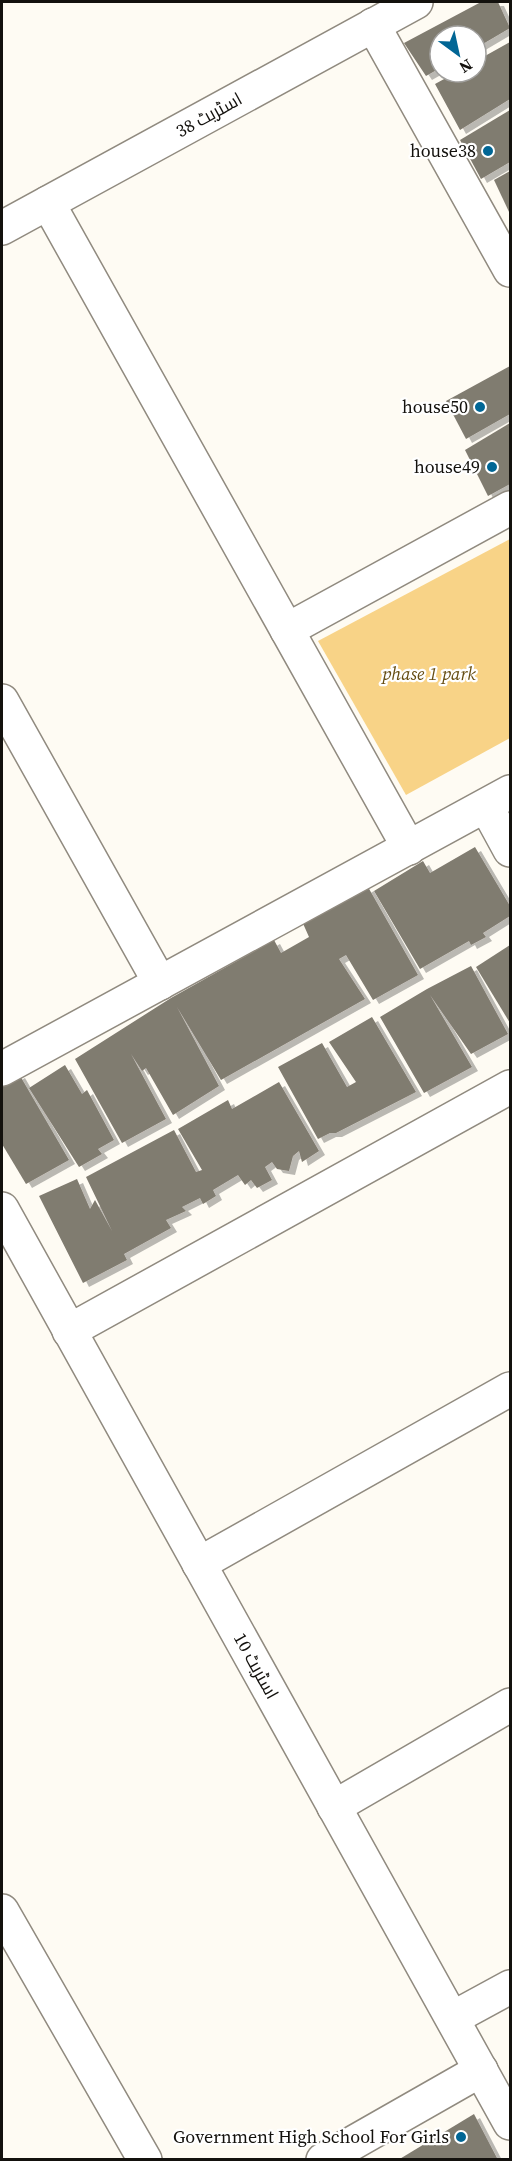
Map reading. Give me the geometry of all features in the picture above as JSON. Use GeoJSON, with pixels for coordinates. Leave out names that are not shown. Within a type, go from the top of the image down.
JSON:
{"type":"FeatureCollection","features":[{"type":"Feature","properties":{"kind":"street","name":"اسٹریٹ 38"},"geometry":{"type":"LineString","coordinates":[[2,228],[416,2]]}},
{"type":"Feature","properties":{"kind":"street"},"geometry":{"type":"LineString","coordinates":[[373,25],[510,270]]}},
{"type":"Feature","properties":{"kind":"street"},"geometry":{"type":"LineString","coordinates":[[48,202],[409,848]]}},
{"type":"Feature","properties":{"kind":"street"},"geometry":{"type":"LineString","coordinates":[[287,630],[510,508]]}},
{"type":"Feature","properties":{"kind":"street"},"geometry":{"type":"LineString","coordinates":[[2,701],[159,983]]}},
{"type":"Feature","properties":{"kind":"street"},"geometry":{"type":"LineString","coordinates":[[2,1069],[498,799],[510,850]]}},
{"type":"Feature","properties":{"kind":"street"},"geometry":{"type":"LineString","coordinates":[[69,1331],[510,1087]]}},
{"type":"Feature","properties":{"kind":"street","name":"اسٹریٹ 10"},"geometry":{"type":"LineString","coordinates":[[2,1209],[510,2123]]}},
{"type":"Feature","properties":{"kind":"street"},"geometry":{"type":"LineString","coordinates":[[199,1564],[510,1389]]}},
{"type":"Feature","properties":{"kind":"street"},"geometry":{"type":"LineString","coordinates":[[334,1806],[510,1705]]}},
{"type":"Feature","properties":{"kind":"street"},"geometry":{"type":"LineString","coordinates":[[2,1911],[145,2160]]}},
{"type":"Feature","properties":{"kind":"street"},"geometry":{"type":"LineString","coordinates":[[453,2018],[510,1987]]}},
{"type":"Feature","properties":{"kind":"street"},"geometry":{"type":"LineString","coordinates":[[323,2160],[481,2070]]}},
{"type":"Feature","properties":{"kind":"green space","name":"phase 1 park"},"geometry":{"type":"Polygon","coordinates":[[[510,539],[510,738],[406,795],[318,641],[510,539]]]}},
{"type":"Feature","properties":{"kind":"building"},"geometry":{"type":"Polygon","coordinates":[[[481,2],[498,2],[510,28],[488,41],[488,24],[440,24],[481,2]]]}},
{"type":"Feature","properties":{"kind":"building"},"geometry":{"type":"Polygon","coordinates":[[[428,30],[428,75],[426,76],[404,43],[428,30]]]}},
{"type":"Feature","properties":{"kind":"building"},"geometry":{"type":"Polygon","coordinates":[[[510,42],[510,99],[460,130],[435,84],[488,84],[488,54],[510,42]]]}},
{"type":"Feature","properties":{"kind":"building","name":"house38"},"geometry":{"type":"Polygon","coordinates":[[[510,110],[510,162],[481,179],[460,140],[510,110]]]}},
{"type":"Feature","properties":{"kind":"building"},"geometry":{"type":"Polygon","coordinates":[[[510,171],[510,214],[494,180],[510,171]]]}},
{"type":"Feature","properties":{"kind":"building","name":"house50"},"geometry":{"type":"Polygon","coordinates":[[[510,366],[510,414],[466,439],[446,401],[510,366]]]}},
{"type":"Feature","properties":{"kind":"building","name":"house49"},"geometry":{"type":"Polygon","coordinates":[[[510,423],[510,484],[488,496],[465,450],[510,423]]]}},
{"type":"Feature","properties":{"kind":"building"},"geometry":{"type":"Polygon","coordinates":[[[475,847],[510,906],[510,916],[483,933],[486,937],[471,945],[469,941],[420,969],[374,891],[423,861],[430,873],[475,847]]]}},
{"type":"Feature","properties":{"kind":"building"},"geometry":{"type":"Polygon","coordinates":[[[368,887],[418,975],[373,1000],[346,955],[339,959],[365,999],[221,1080],[177,1007],[219,1086],[173,1115],[146,1068],[142,1071],[131,1054],[166,1119],[122,1143],[75,1059],[171,998],[274,940],[281,953],[309,937],[301,919],[322,907],[325,912],[368,887]]]}},
{"type":"Feature","properties":{"kind":"building"},"geometry":{"type":"Polygon","coordinates":[[[510,945],[510,1023],[476,967],[510,945]]]}},
{"type":"Feature","properties":{"kind":"building"},"geometry":{"type":"Polygon","coordinates":[[[471,966],[508,1034],[471,1054],[430,995],[472,1067],[424,1093],[380,1017],[471,966]]]}},
{"type":"Feature","properties":{"kind":"building"},"geometry":{"type":"Polygon","coordinates":[[[372,1017],[416,1092],[336,1133],[330,1133],[318,1139],[278,1067],[322,1043],[347,1087],[356,1082],[329,1042],[372,1017]]]}},
{"type":"Feature","properties":{"kind":"building"},"geometry":{"type":"Polygon","coordinates":[[[65,1065],[82,1094],[87,1090],[114,1140],[98,1149],[102,1154],[79,1167],[29,1088],[65,1065]]]}},
{"type":"Feature","properties":{"kind":"building"},"geometry":{"type":"Polygon","coordinates":[[[19,1074],[69,1160],[26,1184],[2,1144],[2,1084],[19,1074]]]}},
{"type":"Feature","properties":{"kind":"building"},"geometry":{"type":"Polygon","coordinates":[[[279,1082],[319,1151],[302,1162],[299,1151],[293,1156],[289,1171],[277,1169],[272,1162],[265,1167],[272,1180],[257,1188],[251,1180],[245,1185],[238,1175],[213,1190],[216,1196],[203,1204],[200,1198],[182,1207],[186,1211],[166,1220],[171,1228],[124,1254],[127,1260],[83,1283],[39,1196],[77,1179],[90,1209],[95,1200],[112,1231],[86,1177],[174,1130],[196,1172],[202,1170],[178,1129],[228,1100],[232,1109],[279,1082]]]}},
{"type":"Feature","properties":{"kind":"building","name":"Government High School For Girls"},"geometry":{"type":"Polygon","coordinates":[[[474,2114],[498,2160],[398,2160],[474,2114]]]}},
{"type":"Feature","properties":{"kind":"place","name":"house38"},"geometry":{"type":"Point","coordinates":[488,151]}},
{"type":"Feature","properties":{"kind":"place","name":"house50"},"geometry":{"type":"Point","coordinates":[480,407]}},
{"type":"Feature","properties":{"kind":"place","name":"house49"},"geometry":{"type":"Point","coordinates":[492,467]}},
{"type":"Feature","properties":{"kind":"place","name":"Government High School For Girls"},"geometry":{"type":"Point","coordinates":[461,2137]}}]}
